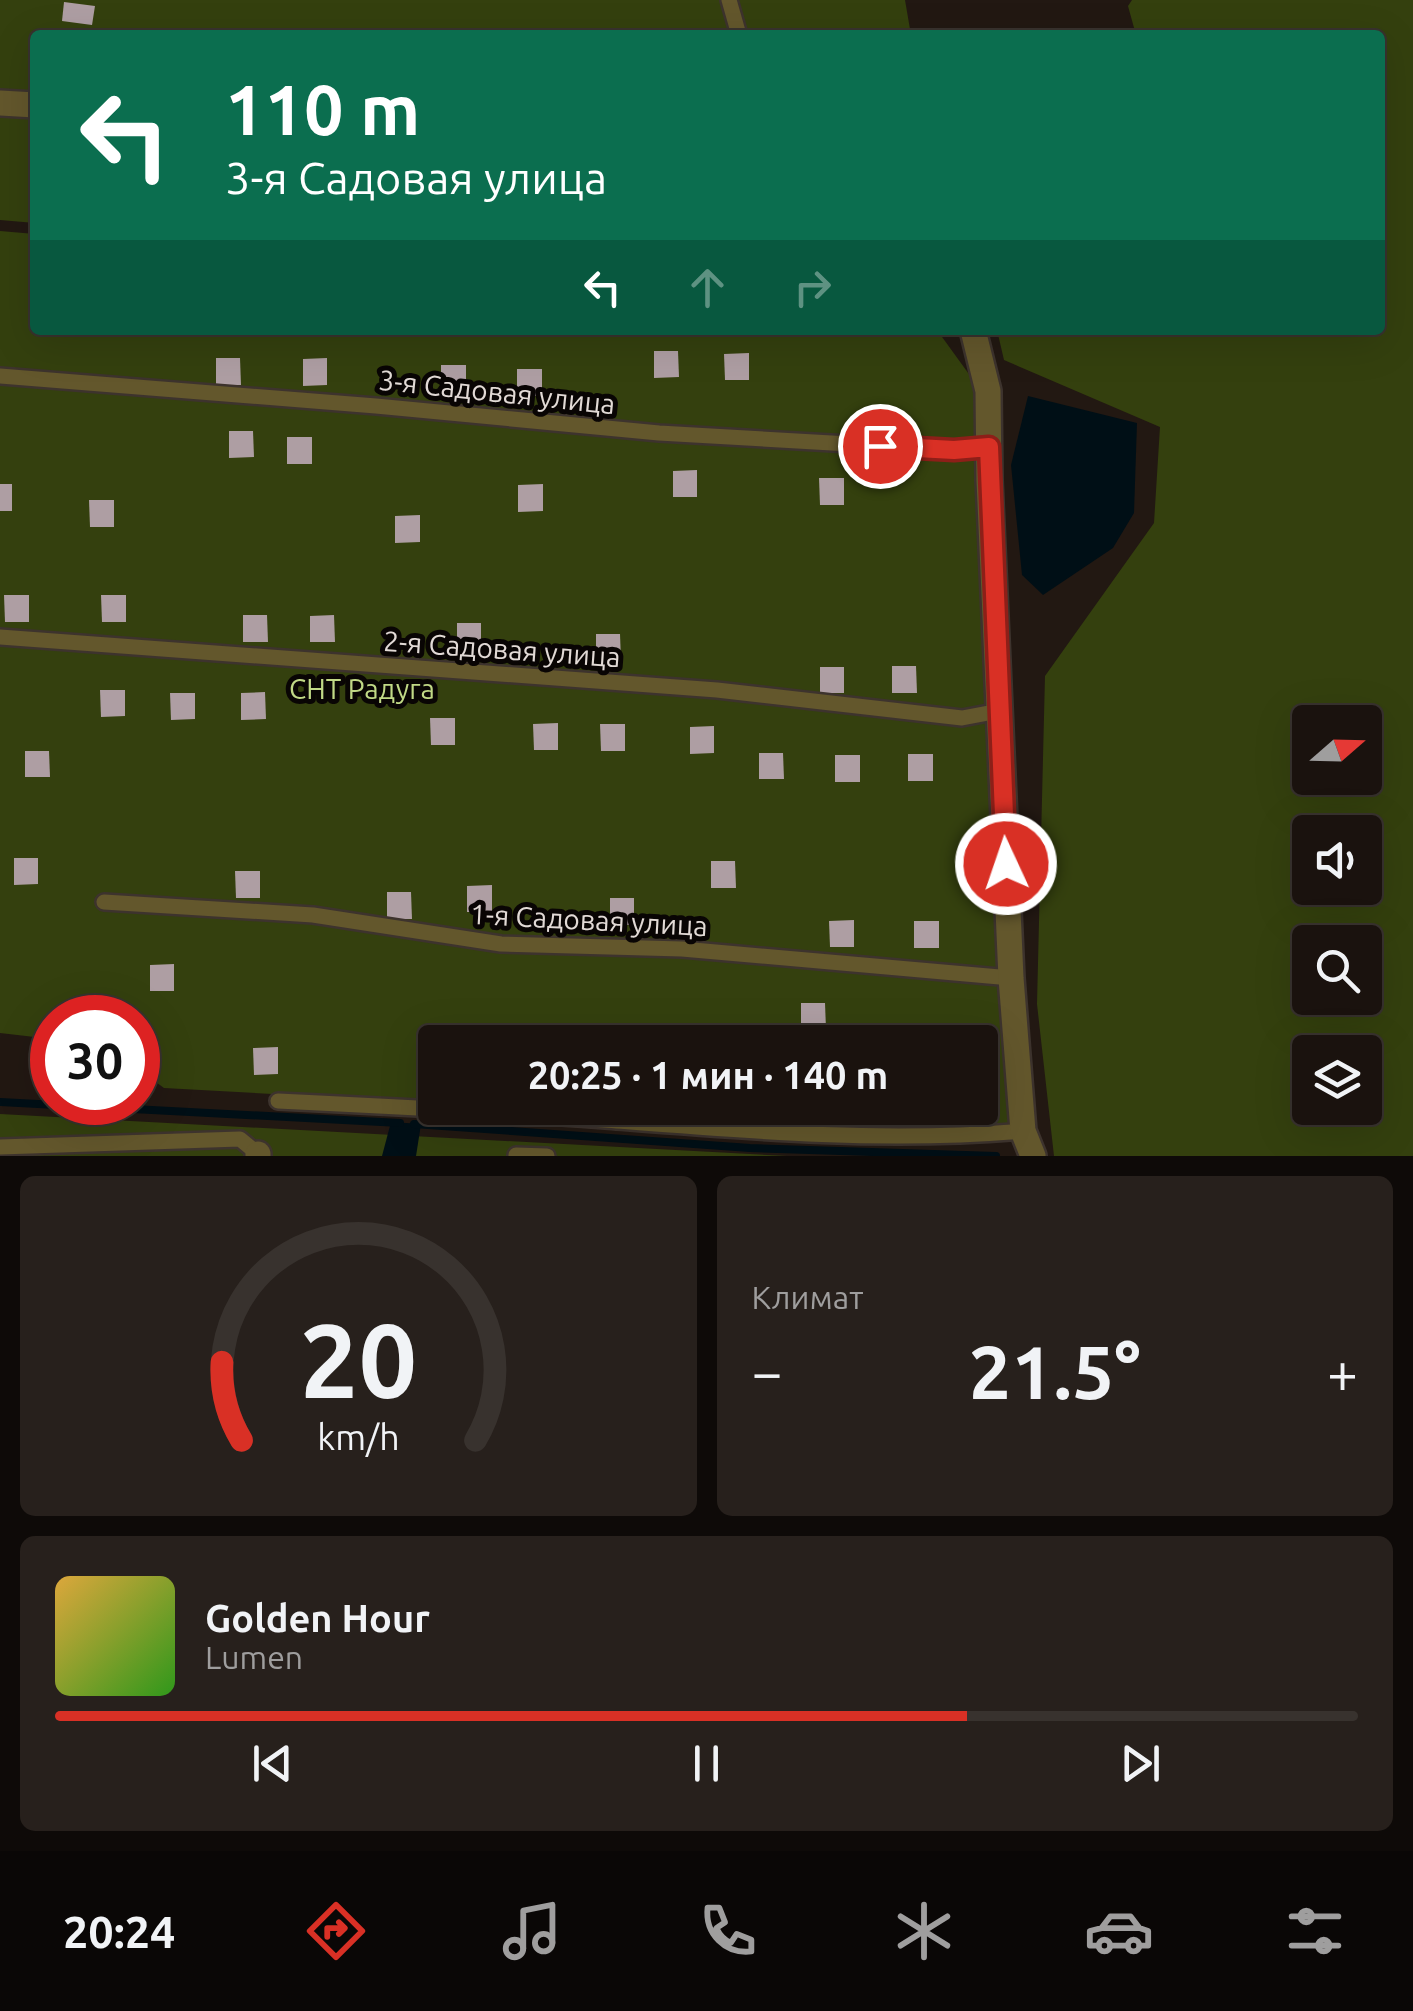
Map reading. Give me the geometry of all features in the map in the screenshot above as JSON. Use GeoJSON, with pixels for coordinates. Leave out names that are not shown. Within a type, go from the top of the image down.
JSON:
{"type":"FeatureCollection","features":[{"type":"Feature","properties":{"kind":"street"},"geometry":{"type":"LineString","coordinates":[[0,103],[30,105]]}},
{"type":"Feature","properties":{"kind":"street"},"geometry":{"type":"LineString","coordinates":[[974,335],[988,391],[1012,978],[1023,1131],[1033,1156]]}},
{"type":"Feature","properties":{"kind":"lane"},"geometry":{"type":"LineString","coordinates":[[729,0],[738,30]]}},
{"type":"Feature","properties":{"kind":"lane","name":"3-я Садовая улица"},"geometry":{"type":"LineString","coordinates":[[0,376],[659,433],[954,450],[989,447]]}},
{"type":"Feature","properties":{"kind":"lane","name":"2-я Садовая улица"},"geometry":{"type":"LineString","coordinates":[[0,637],[717,690],[962,718],[1000,711]]}},
{"type":"Feature","properties":{"kind":"lane","name":"1-я Садовая улица"},"geometry":{"type":"LineString","coordinates":[[104,902],[313,916],[501,944],[682,949],[1012,978]]}},
{"type":"Feature","properties":{"kind":"lane"},"geometry":{"type":"LineString","coordinates":[[278,1100],[805,1136],[970,1136],[1023,1131]]}},
{"type":"Feature","properties":{"kind":"lane"},"geometry":{"type":"LineString","coordinates":[[0,1147],[240,1139],[258,1155]]}},
{"type":"Feature","properties":{"kind":"lane"},"geometry":{"type":"LineString","coordinates":[[516,1155],[547,1156]]}},
{"type":"Feature","properties":{"kind":"green space"},"geometry":{"type":"Polygon","coordinates":[[[0,0],[905,0],[910,30],[30,30],[30,223],[0,220],[0,0]]]}},
{"type":"Feature","properties":{"kind":"green space"},"geometry":{"type":"Polygon","coordinates":[[[1132,0],[1413,0],[1413,1156],[1054,1156],[1037,1004],[1045,676],[1154,523],[1160,427],[1004,360],[998,335],[1385,335],[1385,30],[1135,30],[1128,6],[1132,0]]]}},
{"type":"Feature","properties":{"kind":"green space","name":"СНТ Радуга"},"geometry":{"type":"Polygon","coordinates":[[[0,231],[30,234],[30,335],[941,335],[979,388],[1014,1134],[843,1125],[998,1125],[998,1025],[418,1025],[418,1102],[164,1088],[160,1085],[160,995],[30,995],[30,1036],[0,1033],[0,231]]]}},
{"type":"Feature","properties":{"kind":"green space"},"geometry":{"type":"Polygon","coordinates":[[[0,1114],[30,1116],[30,1125],[160,1123],[787,1156],[0,1156],[0,1114]]]}},
{"type":"Feature","properties":{"kind":"shaded area"},"geometry":{"type":"Polygon","coordinates":[[[1028,396],[1137,423],[1134,513],[1113,548],[1043,595],[1022,575],[1011,465],[1028,396]]]}},
{"type":"Feature","properties":{"kind":"shaded area"},"geometry":{"type":"Polygon","coordinates":[[[391,1122],[421,1125],[416,1156],[382,1156],[391,1122]]]}},
{"type":"Feature","properties":{"kind":"building"},"geometry":{"type":"Polygon","coordinates":[[[64,2],[95,6],[92,25],[62,21],[64,2]]]}},
{"type":"Feature","properties":{"kind":"building"},"geometry":{"type":"Polygon","coordinates":[[[654,351],[678,351],[679,377],[654,378],[654,351]]]}},
{"type":"Feature","properties":{"kind":"building"},"geometry":{"type":"Polygon","coordinates":[[[749,353],[749,380],[725,380],[724,354],[749,353]]]}},
{"type":"Feature","properties":{"kind":"building"},"geometry":{"type":"Polygon","coordinates":[[[216,358],[240,358],[241,385],[216,385],[216,358]]]}},
{"type":"Feature","properties":{"kind":"building"},"geometry":{"type":"Polygon","coordinates":[[[327,358],[327,385],[303,386],[303,359],[327,358]]]}},
{"type":"Feature","properties":{"kind":"building"},"geometry":{"type":"Polygon","coordinates":[[[441,365],[466,365],[466,392],[441,392],[441,365]]]}},
{"type":"Feature","properties":{"kind":"building"},"geometry":{"type":"Polygon","coordinates":[[[517,369],[542,369],[542,396],[517,396],[517,369]]]}},
{"type":"Feature","properties":{"kind":"building"},"geometry":{"type":"Polygon","coordinates":[[[229,431],[253,431],[254,457],[229,458],[229,431]]]}},
{"type":"Feature","properties":{"kind":"building"},"geometry":{"type":"Polygon","coordinates":[[[287,437],[312,437],[312,464],[287,464],[287,437]]]}},
{"type":"Feature","properties":{"kind":"building"},"geometry":{"type":"Polygon","coordinates":[[[697,470],[697,497],[673,497],[673,471],[697,470]]]}},
{"type":"Feature","properties":{"kind":"building"},"geometry":{"type":"Polygon","coordinates":[[[819,478],[844,478],[844,505],[820,505],[819,478]]]}},
{"type":"Feature","properties":{"kind":"building"},"geometry":{"type":"Polygon","coordinates":[[[0,484],[12,484],[12,511],[0,511],[0,484]]]}},
{"type":"Feature","properties":{"kind":"building"},"geometry":{"type":"Polygon","coordinates":[[[543,484],[543,511],[518,512],[518,485],[543,484]]]}},
{"type":"Feature","properties":{"kind":"building"},"geometry":{"type":"Polygon","coordinates":[[[89,500],[114,500],[114,527],[90,527],[89,500]]]}},
{"type":"Feature","properties":{"kind":"building"},"geometry":{"type":"Polygon","coordinates":[[[420,515],[420,542],[395,543],[395,516],[420,515]]]}},
{"type":"Feature","properties":{"kind":"building"},"geometry":{"type":"Polygon","coordinates":[[[4,595],[29,595],[29,622],[5,622],[4,595]]]}},
{"type":"Feature","properties":{"kind":"building"},"geometry":{"type":"Polygon","coordinates":[[[101,595],[126,595],[126,622],[102,622],[101,595]]]}},
{"type":"Feature","properties":{"kind":"building"},"geometry":{"type":"Polygon","coordinates":[[[243,615],[267,615],[268,642],[243,642],[243,615]]]}},
{"type":"Feature","properties":{"kind":"building"},"geometry":{"type":"Polygon","coordinates":[[[334,615],[335,642],[310,642],[310,616],[334,615]]]}},
{"type":"Feature","properties":{"kind":"building"},"geometry":{"type":"Polygon","coordinates":[[[457,623],[481,623],[481,650],[457,650],[457,623]]]}},
{"type":"Feature","properties":{"kind":"building"},"geometry":{"type":"Polygon","coordinates":[[[596,634],[620,634],[621,661],[596,661],[596,634]]]}},
{"type":"Feature","properties":{"kind":"building"},"geometry":{"type":"Polygon","coordinates":[[[892,666],[916,666],[917,693],[892,693],[892,666]]]}},
{"type":"Feature","properties":{"kind":"building"},"geometry":{"type":"Polygon","coordinates":[[[820,667],[844,667],[844,693],[820,693],[820,667]]]}},
{"type":"Feature","properties":{"kind":"building"},"geometry":{"type":"Polygon","coordinates":[[[100,690],[125,690],[125,716],[101,717],[100,690]]]}},
{"type":"Feature","properties":{"kind":"building"},"geometry":{"type":"Polygon","coordinates":[[[265,692],[266,719],[241,720],[241,693],[265,692]]]}},
{"type":"Feature","properties":{"kind":"building"},"geometry":{"type":"Polygon","coordinates":[[[170,693],[195,693],[195,719],[171,720],[170,693]]]}},
{"type":"Feature","properties":{"kind":"building"},"geometry":{"type":"Polygon","coordinates":[[[430,718],[455,718],[455,745],[431,745],[430,718]]]}},
{"type":"Feature","properties":{"kind":"building"},"geometry":{"type":"Polygon","coordinates":[[[558,723],[558,750],[534,750],[533,724],[558,723]]]}},
{"type":"Feature","properties":{"kind":"building"},"geometry":{"type":"Polygon","coordinates":[[[600,724],[625,724],[625,751],[601,751],[600,724]]]}},
{"type":"Feature","properties":{"kind":"building"},"geometry":{"type":"Polygon","coordinates":[[[714,726],[714,753],[690,754],[690,727],[714,726]]]}},
{"type":"Feature","properties":{"kind":"building"},"geometry":{"type":"Polygon","coordinates":[[[25,751],[49,751],[50,777],[25,777],[25,751]]]}},
{"type":"Feature","properties":{"kind":"building"},"geometry":{"type":"Polygon","coordinates":[[[759,753],[783,753],[784,779],[759,779],[759,753]]]}},
{"type":"Feature","properties":{"kind":"building"},"geometry":{"type":"Polygon","coordinates":[[[908,754],[933,754],[933,781],[908,781],[908,754]]]}},
{"type":"Feature","properties":{"kind":"building"},"geometry":{"type":"Polygon","coordinates":[[[835,755],[860,755],[860,782],[835,782],[835,755]]]}},
{"type":"Feature","properties":{"kind":"building"},"geometry":{"type":"Polygon","coordinates":[[[14,858],[38,858],[38,884],[14,885],[14,858]]]}},
{"type":"Feature","properties":{"kind":"building"},"geometry":{"type":"Polygon","coordinates":[[[711,861],[735,861],[736,888],[711,888],[711,861]]]}},
{"type":"Feature","properties":{"kind":"building"},"geometry":{"type":"Polygon","coordinates":[[[235,871],[260,871],[260,898],[236,898],[235,871]]]}},
{"type":"Feature","properties":{"kind":"building"},"geometry":{"type":"Polygon","coordinates":[[[492,885],[492,912],[467,912],[467,886],[492,885]]]}},
{"type":"Feature","properties":{"kind":"building"},"geometry":{"type":"Polygon","coordinates":[[[387,892],[411,892],[412,919],[387,919],[387,892]]]}},
{"type":"Feature","properties":{"kind":"building"},"geometry":{"type":"Polygon","coordinates":[[[610,898],[634,898],[634,925],[610,925],[610,898]]]}},
{"type":"Feature","properties":{"kind":"building"},"geometry":{"type":"Polygon","coordinates":[[[854,920],[854,947],[830,947],[829,921],[854,920]]]}},
{"type":"Feature","properties":{"kind":"building"},"geometry":{"type":"Polygon","coordinates":[[[914,921],[939,921],[939,948],[914,948],[914,921]]]}},
{"type":"Feature","properties":{"kind":"building"},"geometry":{"type":"Polygon","coordinates":[[[174,964],[174,991],[150,991],[150,965],[174,964]]]}},
{"type":"Feature","properties":{"kind":"building"},"geometry":{"type":"Polygon","coordinates":[[[801,1003],[825,1003],[826,1025],[801,1025],[801,1003]]]}},
{"type":"Feature","properties":{"kind":"building"},"geometry":{"type":"Polygon","coordinates":[[[278,1047],[278,1074],[254,1075],[253,1048],[278,1047]]]}},
{"type":"Feature","properties":{"kind":"waterway"},"geometry":{"type":"LineString","coordinates":[[0,1102],[400,1123]]}},
{"type":"Feature","properties":{"kind":"waterway"},"geometry":{"type":"LineString","coordinates":[[414,1124],[750,1148],[996,1156]]}},
{"type":"Feature","properties":{"kind":"route"},"geometry":{"type":"LineString","coordinates":[[880,446],[954,450],[989,447],[1006,864]]}}]}
